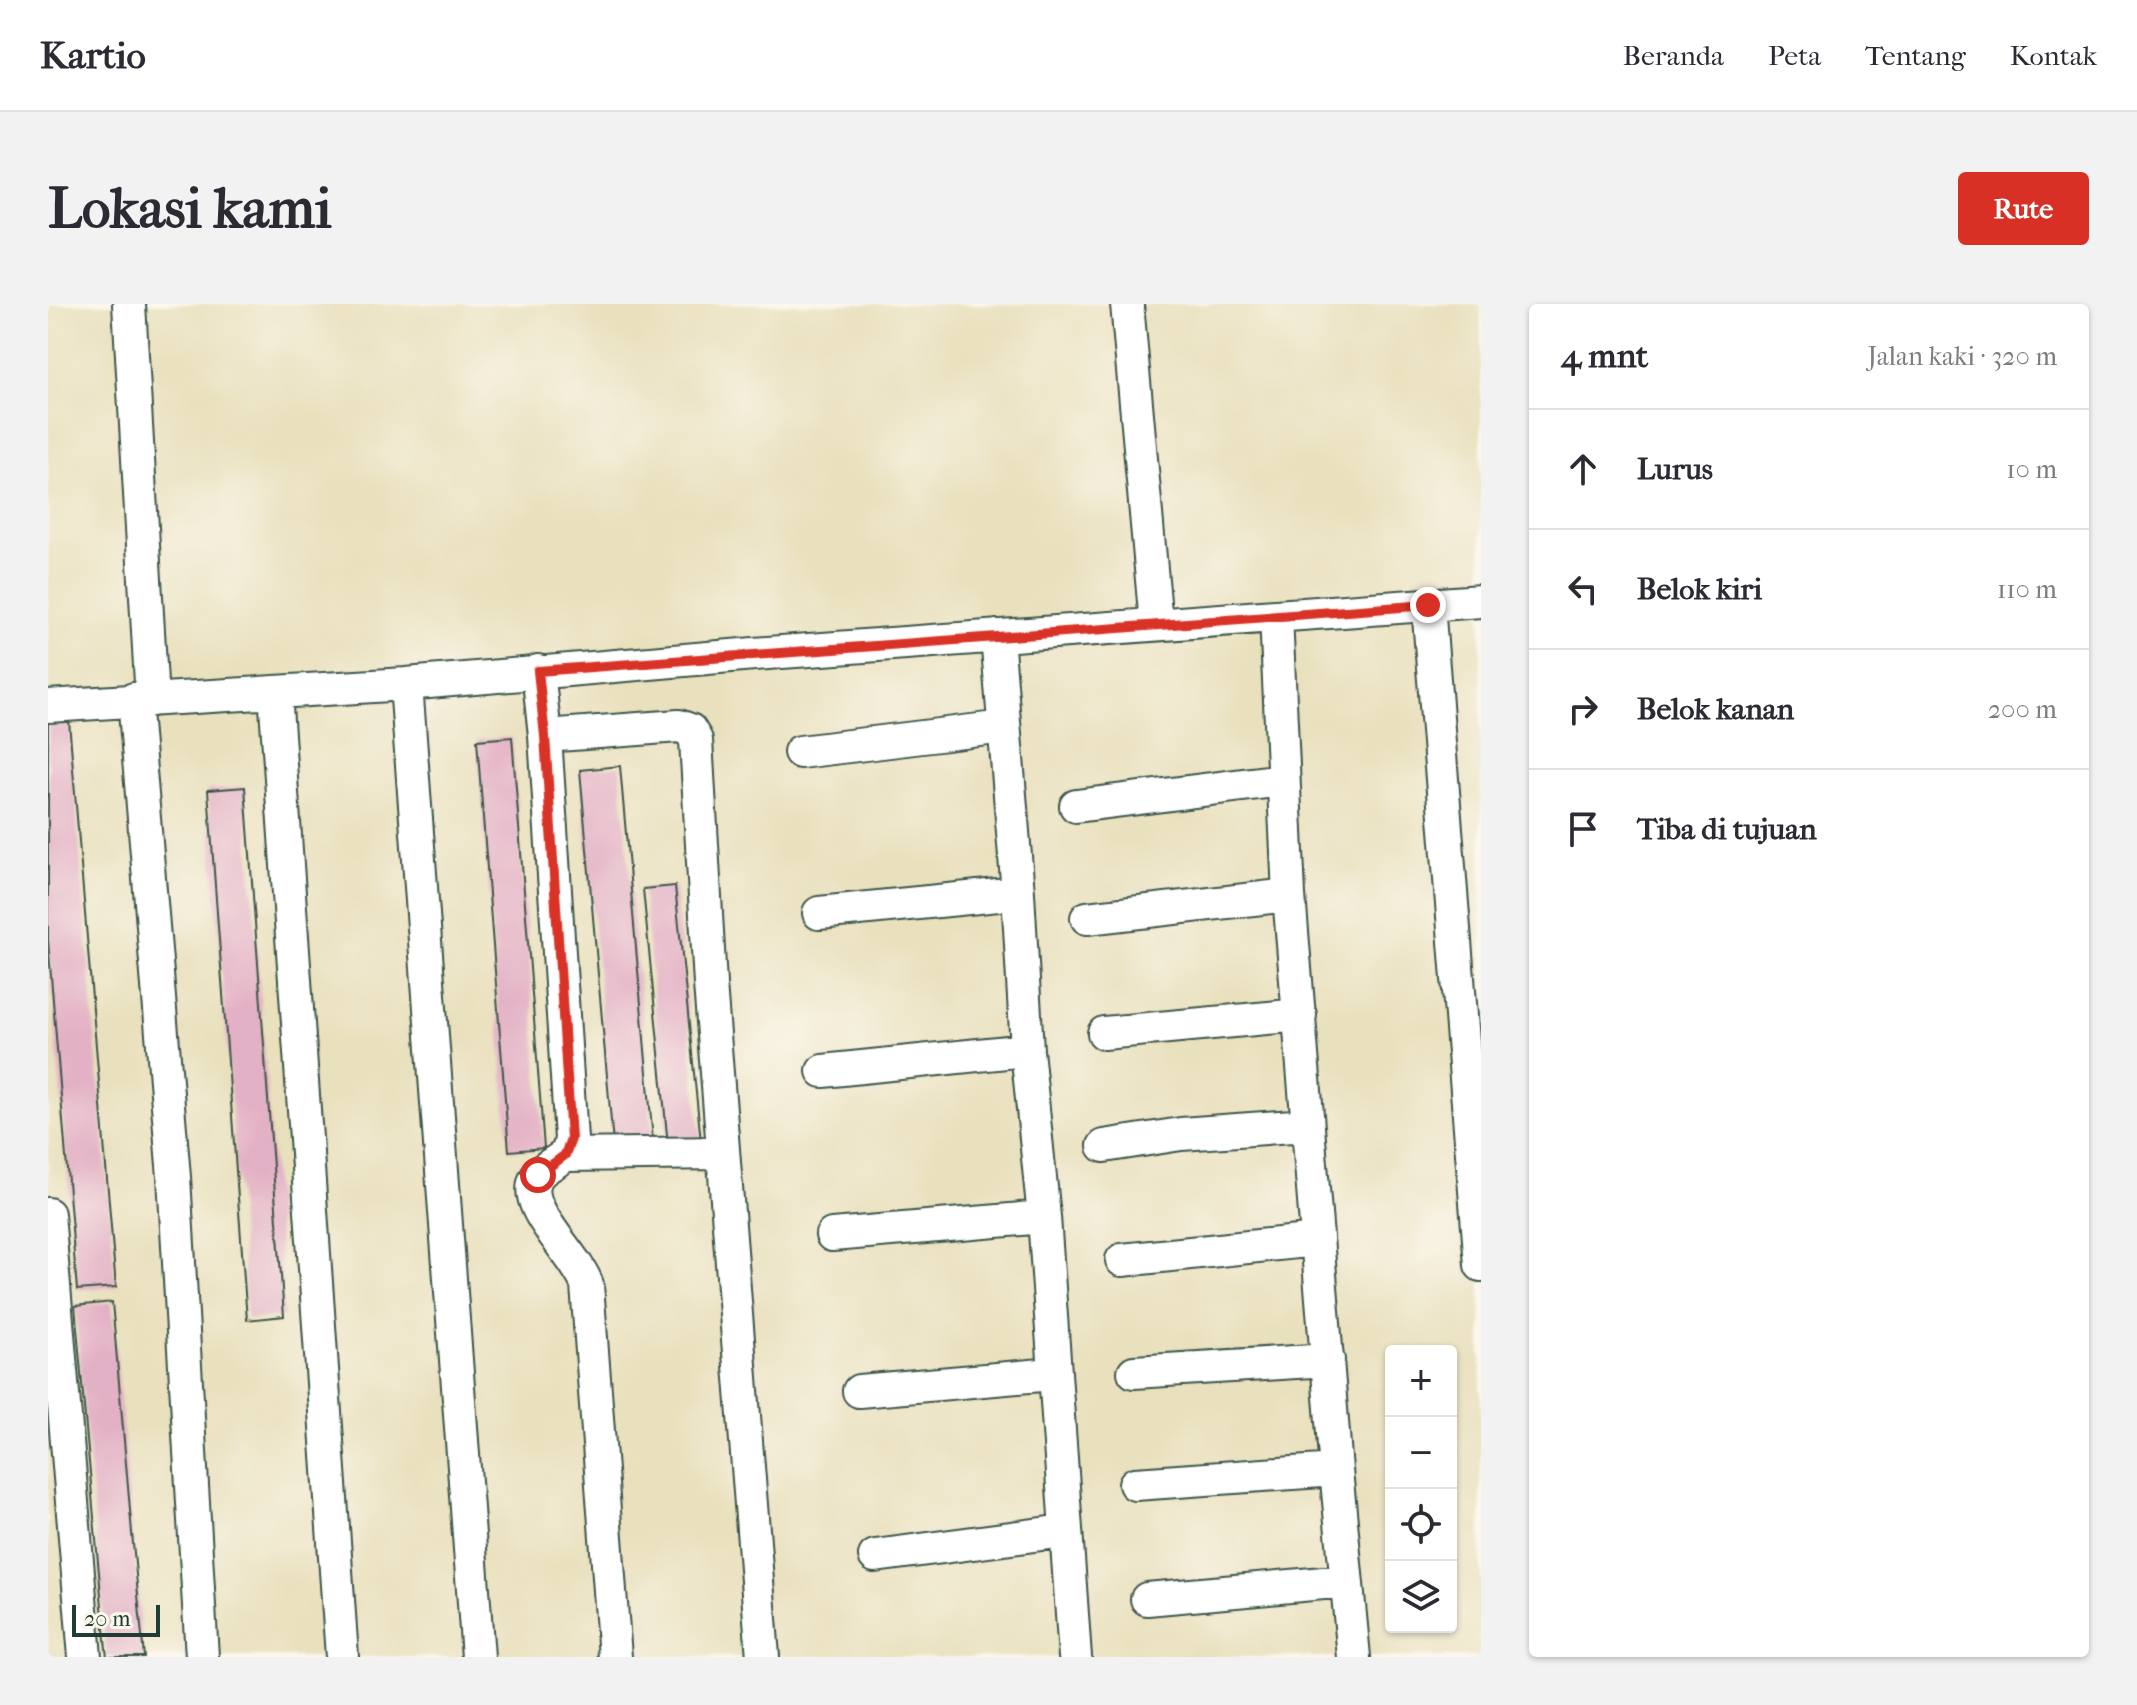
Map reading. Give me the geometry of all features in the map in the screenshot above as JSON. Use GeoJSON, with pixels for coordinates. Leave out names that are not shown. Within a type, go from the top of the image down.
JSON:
{"type":"FeatureCollection","features":[{"type":"Feature","properties":{"kind":"street"},"geometry":{"type":"LineString","coordinates":[[129,304],[143,700],[202,1657]]}},
{"type":"Feature","properties":{"kind":"street"},"geometry":{"type":"LineString","coordinates":[[1127,304],[1156,624]]}},
{"type":"Feature","properties":{"kind":"street"},"geometry":{"type":"LineString","coordinates":[[48,706],[406,684],[538,671],[1481,601]]}},
{"type":"Feature","properties":{"kind":"street"},"geometry":{"type":"LineString","coordinates":[[1428,605],[1481,1265]]}},
{"type":"Feature","properties":{"kind":"street"},"geometry":{"type":"LineString","coordinates":[[1276,616],[1289,895],[1354,1657]]}},
{"type":"Feature","properties":{"kind":"street"},"geometry":{"type":"LineString","coordinates":[[997,636],[1027,1050],[1044,1217],[1075,1657]]}},
{"type":"Feature","properties":{"kind":"street"},"geometry":{"type":"LineString","coordinates":[[538,671],[545,736],[571,1139],[565,1155],[538,1175],[533,1190],[542,1216],[578,1265],[587,1285],[615,1657]]}},
{"type":"Feature","properties":{"kind":"street"},"geometry":{"type":"LineString","coordinates":[[406,684],[478,1657]]}},
{"type":"Feature","properties":{"kind":"street"},"geometry":{"type":"LineString","coordinates":[[275,692],[342,1657]]}},
{"type":"Feature","properties":{"kind":"street"},"geometry":{"type":"LineString","coordinates":[[545,736],[679,726],[694,734],[763,1657]]}},
{"type":"Feature","properties":{"kind":"street"},"geometry":{"type":"LineString","coordinates":[[800,752],[1004,727]]}},
{"type":"Feature","properties":{"kind":"street"},"geometry":{"type":"LineString","coordinates":[[1076,806],[1282,780]]}},
{"type":"Feature","properties":{"kind":"street"},"geometry":{"type":"LineString","coordinates":[[819,913],[1018,893]]}},
{"type":"Feature","properties":{"kind":"street"},"geometry":{"type":"LineString","coordinates":[[1087,918],[1289,895]]}},
{"type":"Feature","properties":{"kind":"street"},"geometry":{"type":"LineString","coordinates":[[1104,1033],[1300,1015]]}},
{"type":"Feature","properties":{"kind":"street"},"geometry":{"type":"LineString","coordinates":[[823,1071],[1027,1050]]}},
{"type":"Feature","properties":{"kind":"street"},"geometry":{"type":"LineString","coordinates":[[1104,1146],[1181,1134],[1307,1125]]}},
{"type":"Feature","properties":{"kind":"street"},"geometry":{"type":"LineString","coordinates":[[565,1155],[723,1153]]}},
{"type":"Feature","properties":{"kind":"street"},"geometry":{"type":"LineString","coordinates":[[48,1214],[85,1657]]}},
{"type":"Feature","properties":{"kind":"street"},"geometry":{"type":"LineString","coordinates":[[832,1235],[1044,1217]]}},
{"type":"Feature","properties":{"kind":"street"},"geometry":{"type":"LineString","coordinates":[[1122,1260],[1317,1240]]}},
{"type":"Feature","properties":{"kind":"street"},"geometry":{"type":"LineString","coordinates":[[1134,1372],[1328,1360]]}},
{"type":"Feature","properties":{"kind":"street"},"geometry":{"type":"LineString","coordinates":[[859,1391],[1053,1374]]}},
{"type":"Feature","properties":{"kind":"street"},"geometry":{"type":"LineString","coordinates":[[1135,1484],[1336,1470]]}},
{"type":"Feature","properties":{"kind":"street"},"geometry":{"type":"LineString","coordinates":[[875,1556],[1064,1531]]}},
{"type":"Feature","properties":{"kind":"street"},"geometry":{"type":"LineString","coordinates":[[1147,1599],[1346,1581]]}},
{"type":"Feature","properties":{"kind":"building"},"geometry":{"type":"Polygon","coordinates":[[[69,721],[116,1287],[77,1290],[48,940],[48,722],[69,721]]]}},
{"type":"Feature","properties":{"kind":"building"},"geometry":{"type":"Polygon","coordinates":[[[512,737],[544,1148],[509,1151],[477,740],[512,737]]]}},
{"type":"Feature","properties":{"kind":"building"},"geometry":{"type":"Polygon","coordinates":[[[620,766],[653,1141],[613,1144],[580,770],[620,766]]]}},
{"type":"Feature","properties":{"kind":"building"},"geometry":{"type":"Polygon","coordinates":[[[245,787],[284,1316],[247,1320],[208,790],[245,787]]]}},
{"type":"Feature","properties":{"kind":"building"},"geometry":{"type":"Polygon","coordinates":[[[675,886],[701,1142],[668,1145],[643,889],[675,886]]]}},
{"type":"Feature","properties":{"kind":"building"},"geometry":{"type":"Polygon","coordinates":[[[112,1302],[144,1657],[107,1657],[105,1640],[75,1306],[112,1302]]]}},
{"type":"Feature","properties":{"kind":"route"},"geometry":{"type":"LineString","coordinates":[[538,1175],[560,1160],[571,1146],[545,736],[538,671],[1428,605]]}}]}
